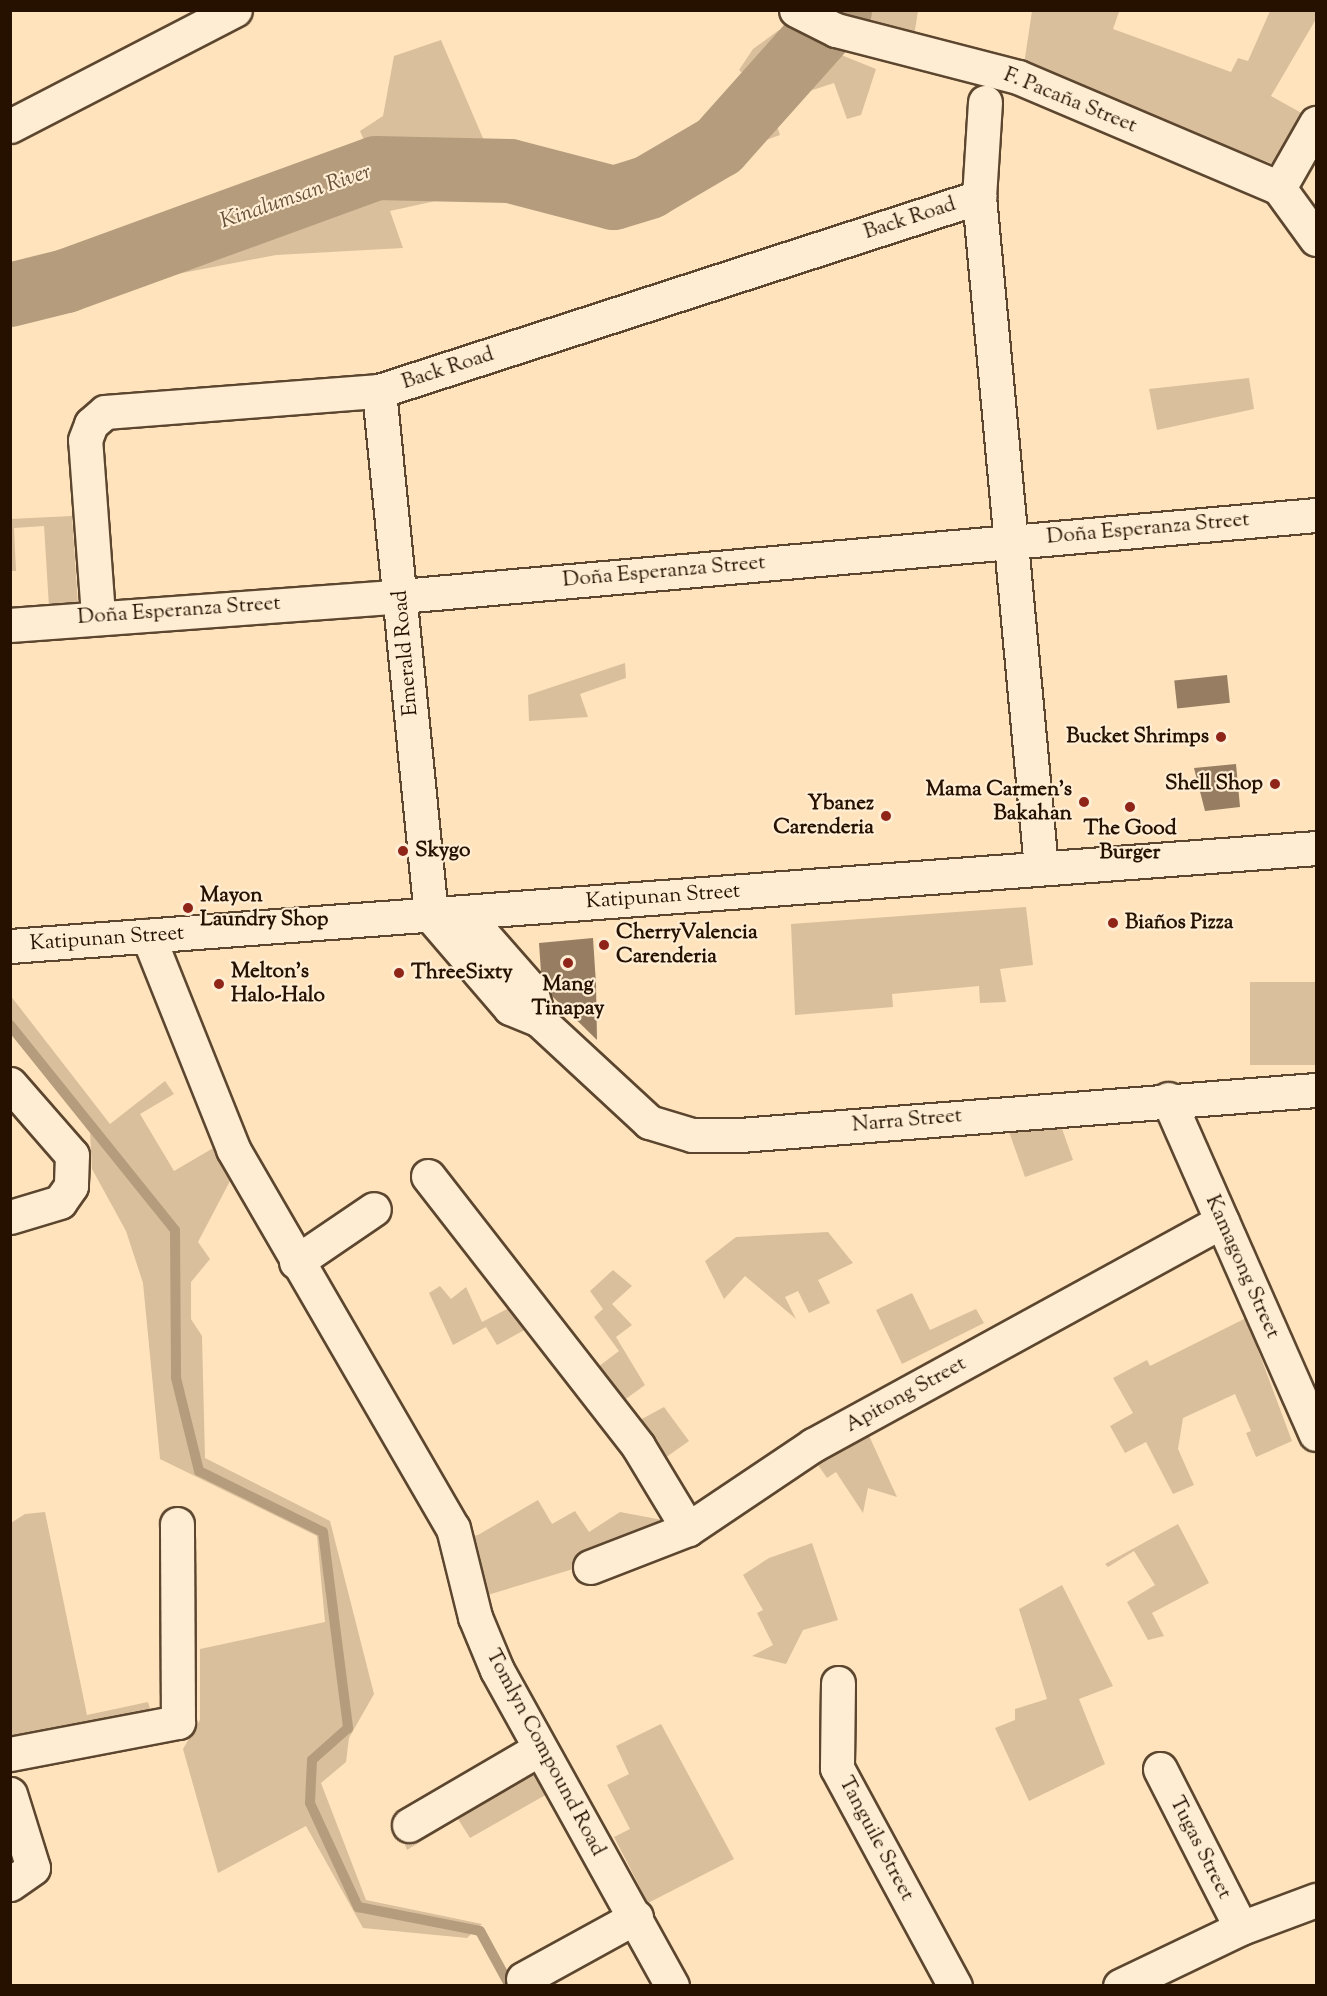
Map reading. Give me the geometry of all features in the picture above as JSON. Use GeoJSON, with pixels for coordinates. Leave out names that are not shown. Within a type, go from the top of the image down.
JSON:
{"type":"FeatureCollection","features":[{"type":"Feature","properties":{"kind":"street"},"geometry":{"type":"LineString","coordinates":[[10,126],[235,10]]}},
{"type":"Feature","properties":{"kind":"street","name":"F. Pacaña Street"},"geometry":{"type":"LineString","coordinates":[[798,12],[836,30],[1018,77],[1279,188]]}},
{"type":"Feature","properties":{"kind":"street"},"geometry":{"type":"LineString","coordinates":[[985,102],[979,197],[1041,868]]}},
{"type":"Feature","properties":{"kind":"street"},"geometry":{"type":"LineString","coordinates":[[1317,123],[1279,188],[1317,239]]}},
{"type":"Feature","properties":{"kind":"street","name":"Back Road"},"geometry":{"type":"LineString","coordinates":[[98,615],[85,440],[97,418],[118,408],[379,391],[979,197]]}},
{"type":"Feature","properties":{"kind":"street","name":"Emerald Road"},"geometry":{"type":"LineString","coordinates":[[379,391],[431,916]]}},
{"type":"Feature","properties":{"kind":"street","name":"Doña Esperanza Street"},"geometry":{"type":"LineString","coordinates":[[10,625],[98,615],[401,596],[1317,515]]}},
{"type":"Feature","properties":{"kind":"street","name":"Katipunan Street"},"geometry":{"type":"LineString","coordinates":[[10,946],[1317,848]]}},
{"type":"Feature","properties":{"kind":"street"},"geometry":{"type":"LineString","coordinates":[[464,913],[530,988],[539,1020]]}},
{"type":"Feature","properties":{"kind":"street","name":"Narra Street"},"geometry":{"type":"LineString","coordinates":[[431,916],[510,1008],[539,1020],[649,1122],[692,1135],[1317,1090]]}},
{"type":"Feature","properties":{"kind":"street","name":"Tomlyn Compound Road"},"geometry":{"type":"LineString","coordinates":[[148,936],[233,1149],[296,1262],[453,1528],[475,1617],[497,1670],[539,1749],[636,1917],[672,1986]]}},
{"type":"Feature","properties":{"kind":"street"},"geometry":{"type":"LineString","coordinates":[[10,1084],[72,1155],[71,1186],[60,1202],[10,1217]]}},
{"type":"Feature","properties":{"kind":"street","name":"Kamagong Street"},"geometry":{"type":"LineString","coordinates":[[1168,1100],[1317,1434]]}},
{"type":"Feature","properties":{"kind":"street"},"geometry":{"type":"LineString","coordinates":[[428,1176],[638,1446],[688,1529]]}},
{"type":"Feature","properties":{"kind":"street"},"geometry":{"type":"LineString","coordinates":[[296,1262],[374,1209]]}},
{"type":"Feature","properties":{"kind":"street","name":"Apitong Street"},"geometry":{"type":"LineString","coordinates":[[590,1567],[688,1529],[813,1445],[1222,1221]]}},
{"type":"Feature","properties":{"kind":"street"},"geometry":{"type":"LineString","coordinates":[[10,1754],[178,1722],[177,1524]]}},
{"type":"Feature","properties":{"kind":"street","name":"Tanguile Street"},"geometry":{"type":"LineString","coordinates":[[838,1683],[837,1768],[955,1986]]}},
{"type":"Feature","properties":{"kind":"street"},"geometry":{"type":"LineString","coordinates":[[409,1825],[539,1749]]}},
{"type":"Feature","properties":{"kind":"street","name":"Tugas Street"},"geometry":{"type":"LineString","coordinates":[[1160,1769],[1241,1928]]}},
{"type":"Feature","properties":{"kind":"street"},"geometry":{"type":"LineString","coordinates":[[10,1794],[33,1868],[10,1884]]}},
{"type":"Feature","properties":{"kind":"street"},"geometry":{"type":"LineString","coordinates":[[1120,1986],[1241,1928],[1317,1900]]}},
{"type":"Feature","properties":{"kind":"street"},"geometry":{"type":"LineString","coordinates":[[523,1979],[636,1917]]}},
{"type":"Feature","properties":{"kind":"shaded area"},"geometry":{"type":"Polygon","coordinates":[[[825,11],[918,11],[914,36],[825,11]]]}},
{"type":"Feature","properties":{"kind":"shaded area"},"geometry":{"type":"Polygon","coordinates":[[[1032,11],[1116,11],[1119,12],[1113,29],[1231,72],[1238,58],[1248,61],[1270,11],[1316,11],[1316,19],[1271,96],[1305,115],[1276,165],[1023,71],[1032,11]]]}},
{"type":"Feature","properties":{"kind":"shaded area"},"geometry":{"type":"Polygon","coordinates":[[[779,30],[876,69],[861,115],[847,119],[834,83],[770,104],[780,135],[747,147],[718,177],[624,208],[458,196],[390,211],[403,248],[276,255],[11,306],[11,282],[145,245],[369,151],[360,131],[383,116],[394,56],[441,40],[494,164],[600,186],[646,176],[716,132],[752,82],[739,70],[753,49],[779,30]]]}},
{"type":"Feature","properties":{"kind":"shaded area"},"geometry":{"type":"Polygon","coordinates":[[[1249,378],[1254,409],[1157,430],[1149,389],[1249,378]]]}},
{"type":"Feature","properties":{"kind":"shaded area"},"geometry":{"type":"Polygon","coordinates":[[[72,516],[78,605],[49,607],[44,526],[14,528],[16,571],[11,571],[10,519],[72,516]]]}},
{"type":"Feature","properties":{"kind":"shaded area"},"geometry":{"type":"Polygon","coordinates":[[[625,663],[626,678],[580,694],[588,717],[529,721],[528,695],[625,663]]]}},
{"type":"Feature","properties":{"kind":"shaded area"},"geometry":{"type":"Polygon","coordinates":[[[1026,907],[1033,965],[1000,969],[1006,1002],[980,1003],[979,986],[892,994],[893,1007],[795,1015],[791,924],[1026,907]]]}},
{"type":"Feature","properties":{"kind":"shaded area"},"geometry":{"type":"Polygon","coordinates":[[[1250,982],[1316,982],[1316,1065],[1250,1065],[1250,982]]]}},
{"type":"Feature","properties":{"kind":"shaded area"},"geometry":{"type":"Polygon","coordinates":[[[10,995],[110,1124],[165,1081],[174,1094],[140,1114],[174,1171],[215,1147],[230,1181],[198,1242],[210,1259],[191,1282],[191,1319],[202,1336],[205,1458],[330,1521],[374,1694],[349,1738],[346,1762],[321,1783],[366,1900],[482,1924],[467,1938],[363,1928],[306,1826],[218,1873],[183,1749],[200,1720],[200,1649],[325,1622],[317,1536],[160,1459],[143,1283],[126,1231],[92,1169],[90,1133],[11,1034],[10,995]]]}},
{"type":"Feature","properties":{"kind":"shaded area"},"geometry":{"type":"Polygon","coordinates":[[[1060,1123],[1073,1160],[1025,1177],[1008,1129],[1060,1123]]]}},
{"type":"Feature","properties":{"kind":"shaded area"},"geometry":{"type":"Polygon","coordinates":[[[828,1232],[853,1263],[818,1280],[830,1303],[809,1313],[798,1291],[785,1297],[796,1319],[745,1276],[724,1299],[705,1261],[736,1237],[828,1232]]]}},
{"type":"Feature","properties":{"kind":"shaded area"},"geometry":{"type":"Polygon","coordinates":[[[613,1270],[632,1286],[612,1304],[632,1325],[616,1337],[645,1385],[616,1406],[590,1373],[619,1351],[594,1317],[603,1309],[590,1291],[613,1270]]]}},
{"type":"Feature","properties":{"kind":"shaded area"},"geometry":{"type":"Polygon","coordinates":[[[492,1273],[530,1327],[497,1345],[486,1327],[453,1345],[429,1293],[440,1286],[451,1299],[466,1287],[482,1322],[509,1308],[492,1273]]]}},
{"type":"Feature","properties":{"kind":"shaded area"},"geometry":{"type":"Polygon","coordinates":[[[912,1293],[930,1330],[976,1309],[984,1323],[902,1364],[876,1310],[912,1293]]]}},
{"type":"Feature","properties":{"kind":"shaded area"},"geometry":{"type":"Polygon","coordinates":[[[1246,1318],[1292,1441],[1256,1457],[1246,1433],[1251,1431],[1235,1394],[1183,1418],[1178,1449],[1194,1485],[1173,1494],[1146,1442],[1125,1453],[1110,1426],[1133,1413],[1113,1378],[1147,1360],[1150,1366],[1246,1318]]]}},
{"type":"Feature","properties":{"kind":"shaded area"},"geometry":{"type":"Polygon","coordinates":[[[664,1407],[689,1441],[665,1458],[640,1420],[664,1407]]]}},
{"type":"Feature","properties":{"kind":"shaded area"},"geometry":{"type":"Polygon","coordinates":[[[865,1427],[897,1497],[868,1488],[863,1513],[836,1472],[827,1478],[814,1459],[865,1427]]]}},
{"type":"Feature","properties":{"kind":"shaded area"},"geometry":{"type":"Polygon","coordinates":[[[538,1500],[552,1524],[575,1511],[589,1532],[620,1512],[684,1524],[583,1566],[478,1598],[465,1538],[478,1535],[538,1500]]]}},
{"type":"Feature","properties":{"kind":"shaded area"},"geometry":{"type":"Polygon","coordinates":[[[45,1512],[87,1715],[148,1702],[152,1715],[11,1743],[11,1523],[25,1514],[45,1512]]]}},
{"type":"Feature","properties":{"kind":"shaded area"},"geometry":{"type":"Polygon","coordinates":[[[1178,1524],[1209,1583],[1152,1613],[1164,1636],[1148,1640],[1127,1602],[1155,1585],[1134,1551],[1108,1567],[1105,1564],[1178,1524]]]}},
{"type":"Feature","properties":{"kind":"shaded area"},"geometry":{"type":"Polygon","coordinates":[[[812,1543],[838,1620],[803,1630],[786,1664],[752,1656],[773,1645],[757,1613],[763,1610],[743,1575],[769,1558],[812,1543]]]}},
{"type":"Feature","properties":{"kind":"shaded area"},"geometry":{"type":"Polygon","coordinates":[[[1062,1585],[1113,1686],[1079,1699],[1105,1764],[1029,1801],[995,1728],[1015,1720],[1015,1709],[1047,1699],[1019,1609],[1062,1585]]]}},
{"type":"Feature","properties":{"kind":"shaded area"},"geometry":{"type":"Polygon","coordinates":[[[661,1724],[734,1859],[648,1903],[614,1837],[630,1829],[607,1785],[629,1774],[616,1746],[661,1724]]]}},
{"type":"Feature","properties":{"kind":"shaded area"},"geometry":{"type":"Polygon","coordinates":[[[532,1762],[549,1793],[470,1838],[458,1819],[407,1850],[402,1836],[532,1762]]]}},
{"type":"Feature","properties":{"kind":"building"},"geometry":{"type":"Polygon","coordinates":[[[1227,675],[1230,703],[1177,708],[1174,681],[1227,675]]]}},
{"type":"Feature","properties":{"kind":"building"},"geometry":{"type":"Polygon","coordinates":[[[1236,764],[1240,807],[1205,811],[1194,768],[1236,764]]]}},
{"type":"Feature","properties":{"kind":"building","name":"Mang Tinapay"},"geometry":{"type":"Polygon","coordinates":[[[593,938],[597,1040],[551,995],[541,972],[539,943],[593,938]]]}},
{"type":"Feature","properties":{"kind":"waterway","name":"Kinalumsan River"},"geometry":{"type":"LineString","coordinates":[[10,295],[66,281],[376,168],[510,171],[614,198],[649,187],[719,146],[840,10]]}},
{"type":"Feature","properties":{"kind":"waterway"},"geometry":{"type":"LineString","coordinates":[[10,1025],[175,1230],[176,1378],[199,1471],[323,1532],[348,1728],[312,1760],[310,1803],[358,1907],[480,1931],[510,1986]]}},
{"type":"Feature","properties":{"kind":"place","name":"Bucket Shrimps"},"geometry":{"type":"Point","coordinates":[1221,737]}},
{"type":"Feature","properties":{"kind":"place","name":"Shell Shop"},"geometry":{"type":"Point","coordinates":[1275,784]}},
{"type":"Feature","properties":{"kind":"place","name":"Mama Carmen's Bakahan"},"geometry":{"type":"Point","coordinates":[1084,802]}},
{"type":"Feature","properties":{"kind":"place","name":"The Good Burger"},"geometry":{"type":"Point","coordinates":[1130,807]}},
{"type":"Feature","properties":{"kind":"place","name":"Ybanez Carenderia"},"geometry":{"type":"Point","coordinates":[886,816]}},
{"type":"Feature","properties":{"kind":"place","name":"Skygo"},"geometry":{"type":"Point","coordinates":[403,851]}},
{"type":"Feature","properties":{"kind":"place","name":"Mayon Laundry Shop"},"geometry":{"type":"Point","coordinates":[188,908]}},
{"type":"Feature","properties":{"kind":"place","name":"Biaños Pizza"},"geometry":{"type":"Point","coordinates":[1113,923]}},
{"type":"Feature","properties":{"kind":"place","name":"CherryValencia Carenderia"},"geometry":{"type":"Point","coordinates":[604,945]}},
{"type":"Feature","properties":{"kind":"place","name":"Mang Tinapay"},"geometry":{"type":"Point","coordinates":[568,963]}},
{"type":"Feature","properties":{"kind":"place","name":"ThreeSixty"},"geometry":{"type":"Point","coordinates":[399,973]}},
{"type":"Feature","properties":{"kind":"place","name":"Melton's Halo-Halo"},"geometry":{"type":"Point","coordinates":[219,984]}}]}
